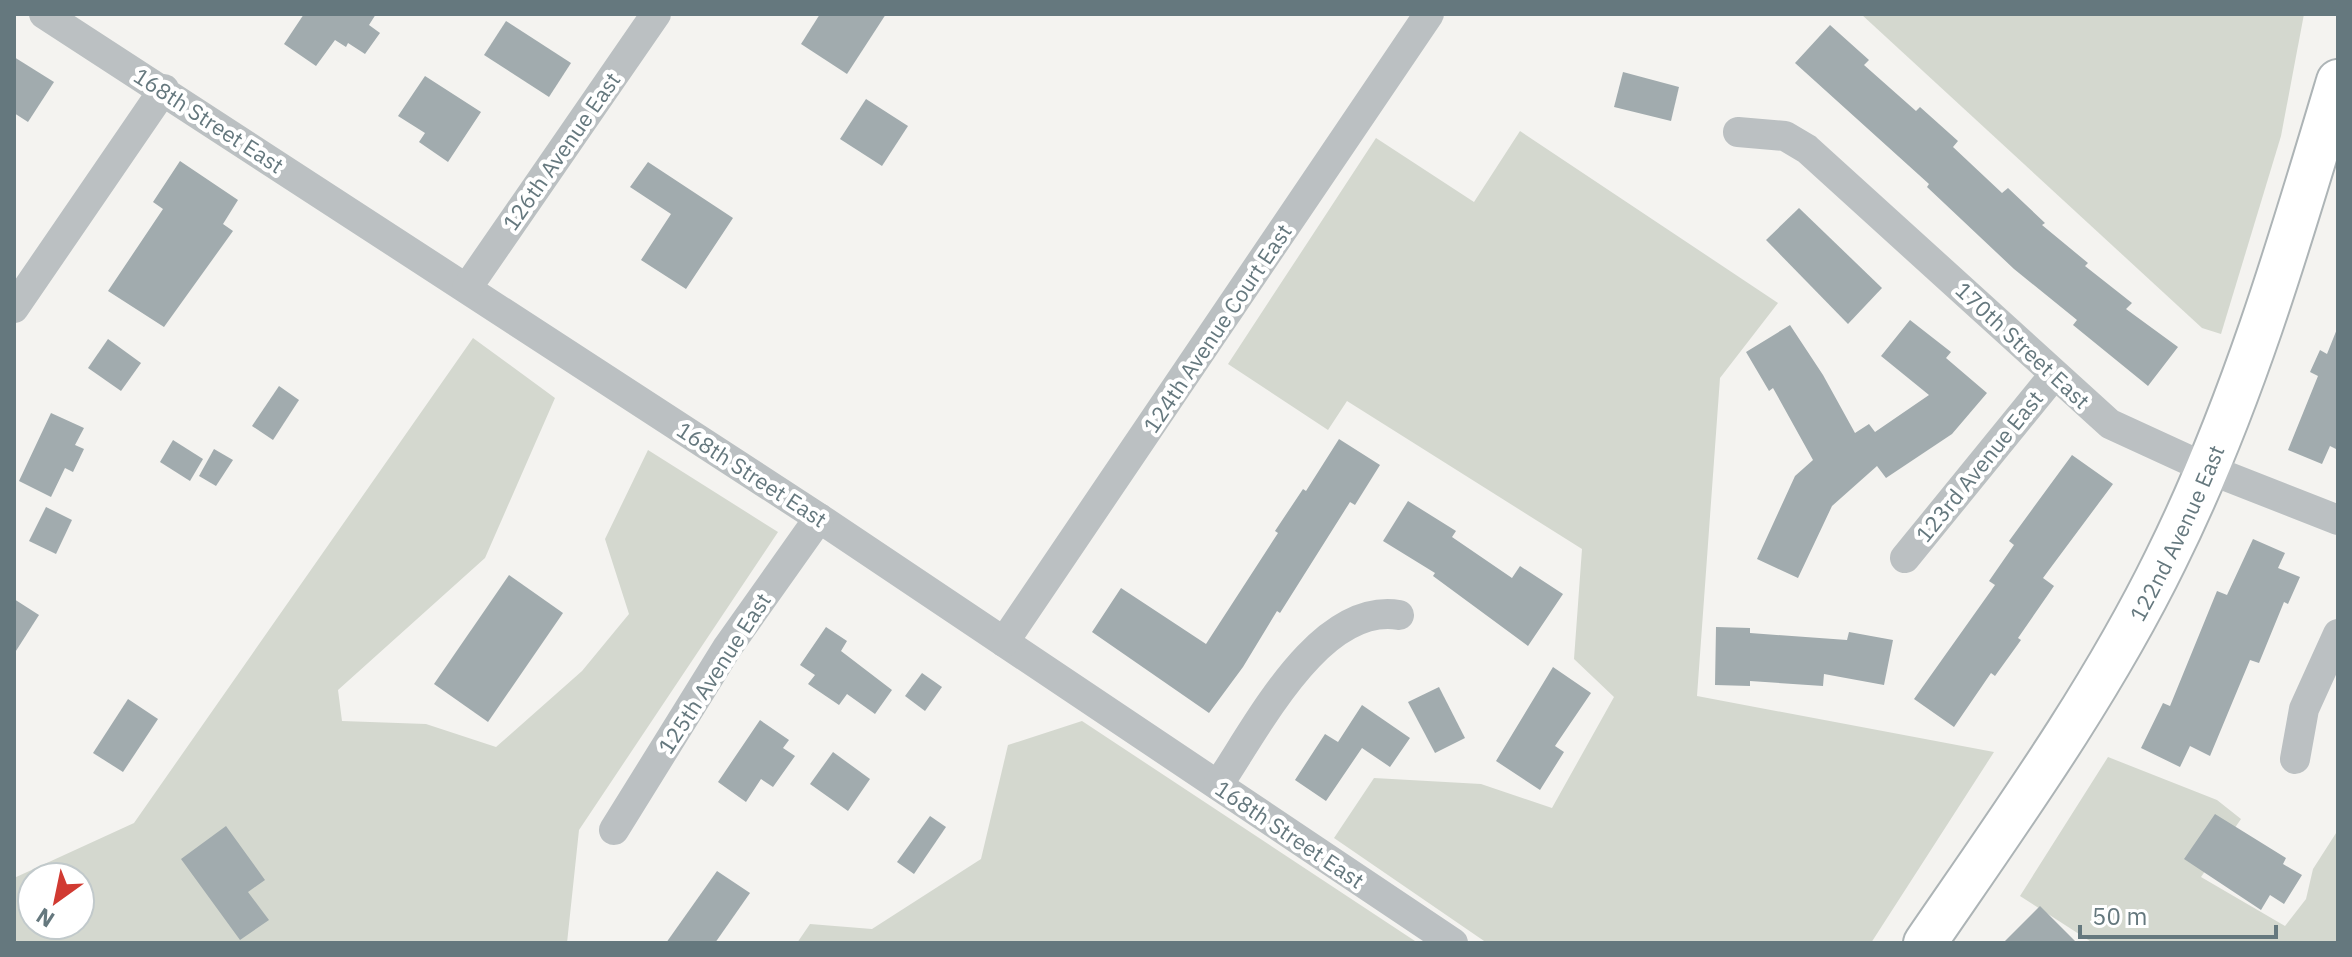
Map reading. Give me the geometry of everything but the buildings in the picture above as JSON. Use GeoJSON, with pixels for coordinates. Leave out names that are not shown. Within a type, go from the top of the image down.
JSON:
{"type":"FeatureCollection","features":[{"type":"Feature","properties":{"kind":"main road","name":"122nd Avenue East"},"geometry":{"type":"LineString","coordinates":[[1925,943],[2048,761],[2138,613],[2208,469],[2281,263],[2338,81]]}},
{"type":"Feature","properties":{"kind":"street","name":"168th Street East"},"geometry":{"type":"LineString","coordinates":[[44,14],[164,89],[819,518],[1453,943]]}},
{"type":"Feature","properties":{"kind":"street","name":"126th Avenue East"},"geometry":{"type":"LineString","coordinates":[[467,288],[656,14]]}},
{"type":"Feature","properties":{"kind":"street","name":"124th Avenue Court East"},"geometry":{"type":"LineString","coordinates":[[1004,642],[1429,14]]}},
{"type":"Feature","properties":{"kind":"street"},"geometry":{"type":"LineString","coordinates":[[14,308],[164,89]]}},
{"type":"Feature","properties":{"kind":"street","name":"170th Street East"},"geometry":{"type":"LineString","coordinates":[[1738,132],[1785,136],[1807,149],[2110,424],[2208,469],[2338,520]]}},
{"type":"Feature","properties":{"kind":"street","name":"123rd Avenue East"},"geometry":{"type":"LineString","coordinates":[[1905,558],[2054,375]]}},
{"type":"Feature","properties":{"kind":"street","name":"125th Avenue East"},"geometry":{"type":"LineString","coordinates":[[614,830],[727,648],[819,518]]}},
{"type":"Feature","properties":{"kind":"street"},"geometry":{"type":"LineString","coordinates":[[1218,785],[1305,658],[1337,629],[1364,615],[1399,615]]}},
{"type":"Feature","properties":{"kind":"street"},"geometry":{"type":"LineString","coordinates":[[2295,759],[2304,709],[2338,634]]}},
{"type":"Feature","properties":{"kind":"shaded area"},"geometry":{"type":"Polygon","coordinates":[[[1861,14],[2304,14],[2281,136],[2221,334],[2202,328],[1861,14]]]}},
{"type":"Feature","properties":{"kind":"shaded area"},"geometry":{"type":"Polygon","coordinates":[[[1520,131],[1778,303],[1720,378],[1697,696],[1994,752],[1871,943],[1487,943],[1334,838],[1374,778],[1481,784],[1552,808],[1614,697],[1574,659],[1582,549],[1347,401],[1328,430],[1228,364],[1376,138],[1474,202],[1520,131]]]}},
{"type":"Feature","properties":{"kind":"shaded area"},"geometry":{"type":"Polygon","coordinates":[[[473,338],[555,398],[485,558],[338,690],[342,721],[426,724],[496,747],[582,671],[629,614],[605,539],[648,450],[778,532],[579,830],[567,943],[14,943],[16,877],[16,941],[96,941],[96,861],[51,861],[134,823],[473,338]]]}},
{"type":"Feature","properties":{"kind":"shaded area"},"geometry":{"type":"Polygon","coordinates":[[[1082,721],[1418,943],[797,943],[810,924],[872,929],[981,859],[1008,745],[1082,721]]]}},
{"type":"Feature","properties":{"kind":"shaded area"},"geometry":{"type":"Polygon","coordinates":[[[2108,757],[2217,800],[2241,819],[2201,877],[2285,926],[2306,899],[2313,869],[2338,830],[2338,943],[2093,943],[2020,896],[2108,757]]]}}]}
